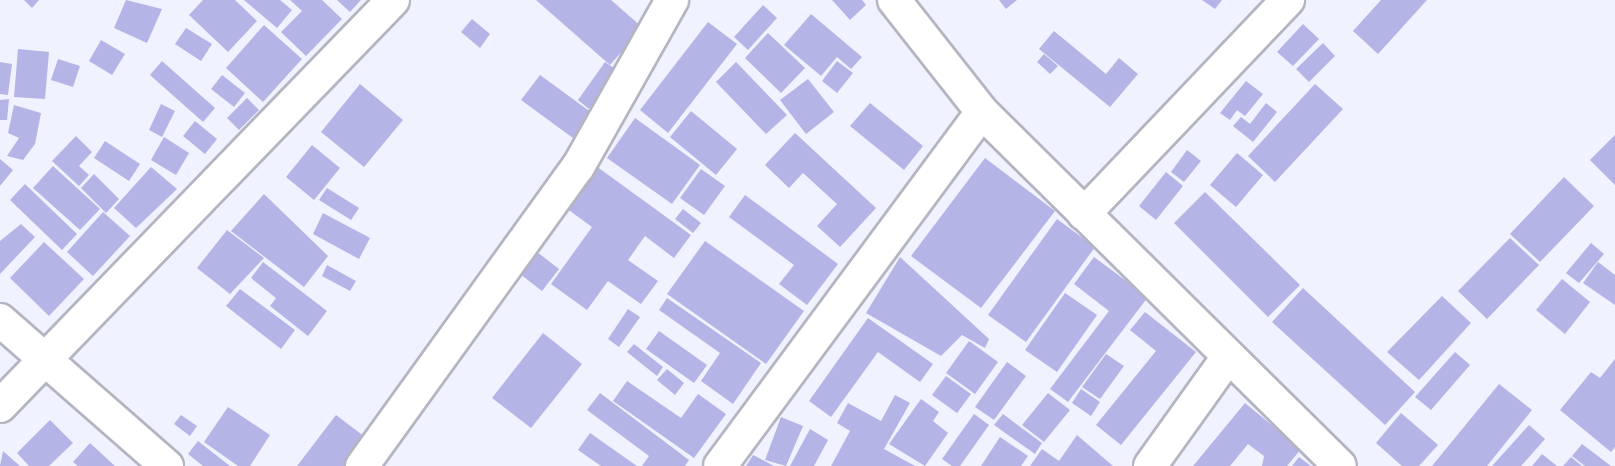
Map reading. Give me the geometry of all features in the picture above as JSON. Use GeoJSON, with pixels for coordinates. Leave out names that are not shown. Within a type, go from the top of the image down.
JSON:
{"type":"FeatureCollection","features":[{"type":"Feature","properties":{"kind":"street"},"geometry":{"type":"LineString","coordinates":[[0,406],[393,0]]}},
{"type":"Feature","properties":{"kind":"street"},"geometry":{"type":"LineString","coordinates":[[362,466],[578,167],[672,0]]}},
{"type":"Feature","properties":{"kind":"street"},"geometry":{"type":"LineString","coordinates":[[894,0],[982,112],[1340,466]]}},
{"type":"Feature","properties":{"kind":"street"},"geometry":{"type":"LineString","coordinates":[[1084,214],[1288,0]]}},
{"type":"Feature","properties":{"kind":"street"},"geometry":{"type":"LineString","coordinates":[[720,466],[982,112]]}},
{"type":"Feature","properties":{"kind":"street"},"geometry":{"type":"LineString","coordinates":[[0,320],[43,361],[167,466]]}},
{"type":"Feature","properties":{"kind":"street"},"geometry":{"type":"LineString","coordinates":[[1150,466],[1228,357]]}},
{"type":"Feature","properties":{"kind":"building"},"geometry":{"type":"Polygon","coordinates":[[[24,0],[39,0],[32,8],[24,0]]]}},
{"type":"Feature","properties":{"kind":"building"},"geometry":{"type":"Polygon","coordinates":[[[126,0],[162,9],[147,43],[114,28],[126,0]]]}},
{"type":"Feature","properties":{"kind":"building"},"geometry":{"type":"Polygon","coordinates":[[[203,0],[235,0],[257,21],[228,52],[189,15],[203,0]]]}},
{"type":"Feature","properties":{"kind":"building"},"geometry":{"type":"Polygon","coordinates":[[[244,0],[280,0],[292,10],[277,28],[244,0]]]}},
{"type":"Feature","properties":{"kind":"building"},"geometry":{"type":"Polygon","coordinates":[[[290,0],[322,0],[342,19],[306,56],[281,32],[302,11],[290,0]]]}},
{"type":"Feature","properties":{"kind":"building"},"geometry":{"type":"Polygon","coordinates":[[[337,0],[361,0],[350,12],[337,0]]]}},
{"type":"Feature","properties":{"kind":"building"},"geometry":{"type":"Polygon","coordinates":[[[536,0],[611,0],[643,28],[610,65],[536,0]]]}},
{"type":"Feature","properties":{"kind":"building"},"geometry":{"type":"Polygon","coordinates":[[[832,0],[862,0],[866,5],[850,20],[832,0]]]}},
{"type":"Feature","properties":{"kind":"building"},"geometry":{"type":"Polygon","coordinates":[[[999,0],[1017,0],[1006,9],[999,0]]]}},
{"type":"Feature","properties":{"kind":"building"},"geometry":{"type":"Polygon","coordinates":[[[1202,0],[1222,0],[1215,9],[1202,0]]]}},
{"type":"Feature","properties":{"kind":"building"},"geometry":{"type":"Polygon","coordinates":[[[1381,0],[1427,0],[1378,54],[1353,31],[1381,0]]]}},
{"type":"Feature","properties":{"kind":"building"},"geometry":{"type":"Polygon","coordinates":[[[763,5],[777,18],[748,50],[734,37],[763,5]]]}},
{"type":"Feature","properties":{"kind":"building"},"geometry":{"type":"Polygon","coordinates":[[[811,14],[862,57],[851,69],[837,57],[821,76],[784,45],[811,14]]]}},
{"type":"Feature","properties":{"kind":"building"},"geometry":{"type":"Polygon","coordinates":[[[472,19],[490,34],[480,48],[461,32],[472,19]]]}},
{"type":"Feature","properties":{"kind":"building"},"geometry":{"type":"Polygon","coordinates":[[[708,22],[737,44],[668,133],[640,110],[708,22]]]}},
{"type":"Feature","properties":{"kind":"building"},"geometry":{"type":"Polygon","coordinates":[[[1303,24],[1319,39],[1293,66],[1277,52],[1303,24]]]}},
{"type":"Feature","properties":{"kind":"building"},"geometry":{"type":"Polygon","coordinates":[[[264,25],[302,59],[263,102],[226,68],[264,25]]]}},
{"type":"Feature","properties":{"kind":"building"},"geometry":{"type":"Polygon","coordinates":[[[186,28],[212,44],[201,61],[175,44],[186,28]]]}},
{"type":"Feature","properties":{"kind":"building"},"geometry":{"type":"Polygon","coordinates":[[[1054,31],[1106,74],[1119,58],[1138,74],[1110,107],[1039,49],[1054,31]]]}},
{"type":"Feature","properties":{"kind":"building"},"geometry":{"type":"Polygon","coordinates":[[[768,33],[805,68],[781,93],[745,58],[768,33]]]}},
{"type":"Feature","properties":{"kind":"building"},"geometry":{"type":"Polygon","coordinates":[[[101,40],[125,54],[112,75],[89,61],[101,40]]]}},
{"type":"Feature","properties":{"kind":"building"},"geometry":{"type":"Polygon","coordinates":[[[1323,43],[1335,56],[1309,82],[1296,69],[1323,43]]]}},
{"type":"Feature","properties":{"kind":"building"},"geometry":{"type":"Polygon","coordinates":[[[18,49],[49,52],[45,99],[14,97],[18,49]]]}},
{"type":"Feature","properties":{"kind":"building"},"geometry":{"type":"Polygon","coordinates":[[[1044,54],[1058,66],[1050,74],[1037,62],[1044,54]]]}},
{"type":"Feature","properties":{"kind":"building"},"geometry":{"type":"Polygon","coordinates":[[[58,59],[80,66],[73,87],[51,80],[58,59]]]}},
{"type":"Feature","properties":{"kind":"building"},"geometry":{"type":"Polygon","coordinates":[[[162,61],[215,108],[203,122],[150,75],[162,61]]]}},
{"type":"Feature","properties":{"kind":"building"},"geometry":{"type":"Polygon","coordinates":[[[837,61],[853,73],[837,93],[822,81],[837,61]]]}},
{"type":"Feature","properties":{"kind":"building"},"geometry":{"type":"Polygon","coordinates":[[[0,62],[12,64],[8,95],[0,94],[0,62]]]}},
{"type":"Feature","properties":{"kind":"building"},"geometry":{"type":"Polygon","coordinates":[[[605,62],[617,70],[589,109],[578,100],[605,62]]]}},
{"type":"Feature","properties":{"kind":"building"},"geometry":{"type":"Polygon","coordinates":[[[736,62],[787,115],[766,134],[716,82],[736,62]]]}},
{"type":"Feature","properties":{"kind":"building"},"geometry":{"type":"Polygon","coordinates":[[[222,75],[245,93],[234,107],[211,89],[222,75]]]}},
{"type":"Feature","properties":{"kind":"building"},"geometry":{"type":"Polygon","coordinates":[[[540,75],[592,113],[573,138],[521,100],[540,75]]]}},
{"type":"Feature","properties":{"kind":"building"},"geometry":{"type":"Polygon","coordinates":[[[808,79],[834,112],[806,134],[780,100],[808,79]]]}},
{"type":"Feature","properties":{"kind":"building"},"geometry":{"type":"Polygon","coordinates":[[[1246,81],[1263,94],[1245,116],[1237,110],[1230,120],[1220,113],[1246,81]]]}},
{"type":"Feature","properties":{"kind":"building"},"geometry":{"type":"Polygon","coordinates":[[[360,84],[403,120],[364,167],[321,132],[360,84]]]}},
{"type":"Feature","properties":{"kind":"building"},"geometry":{"type":"Polygon","coordinates":[[[1315,84],[1343,109],[1275,182],[1248,156],[1315,84]]]}},
{"type":"Feature","properties":{"kind":"building"},"geometry":{"type":"Polygon","coordinates":[[[247,98],[259,110],[239,130],[227,118],[247,98]]]}},
{"type":"Feature","properties":{"kind":"building"},"geometry":{"type":"Polygon","coordinates":[[[9,99],[7,120],[0,120],[0,100],[9,99]]]}},
{"type":"Feature","properties":{"kind":"building"},"geometry":{"type":"Polygon","coordinates":[[[870,103],[923,146],[904,170],[850,126],[870,103]]]}},
{"type":"Feature","properties":{"kind":"building"},"geometry":{"type":"Polygon","coordinates":[[[1266,103],[1277,112],[1253,142],[1233,126],[1241,117],[1250,124],[1266,103]]]}},
{"type":"Feature","properties":{"kind":"building"},"geometry":{"type":"Polygon","coordinates":[[[161,104],[175,111],[162,137],[149,130],[161,104]]]}},
{"type":"Feature","properties":{"kind":"building"},"geometry":{"type":"Polygon","coordinates":[[[14,105],[41,113],[35,144],[23,160],[7,156],[19,138],[8,133],[14,105]]]}},
{"type":"Feature","properties":{"kind":"building"},"geometry":{"type":"Polygon","coordinates":[[[691,111],[737,149],[716,175],[670,137],[691,111]]]}},
{"type":"Feature","properties":{"kind":"building"},"geometry":{"type":"Polygon","coordinates":[[[635,118],[700,165],[672,204],[607,158],[635,118]]]}},
{"type":"Feature","properties":{"kind":"building"},"geometry":{"type":"Polygon","coordinates":[[[195,121],[217,139],[205,154],[183,136],[195,121]]]}},
{"type":"Feature","properties":{"kind":"building"},"geometry":{"type":"Polygon","coordinates":[[[795,133],[876,208],[840,247],[817,226],[837,204],[803,173],[789,188],[765,165],[795,133]]]}},
{"type":"Feature","properties":{"kind":"building"},"geometry":{"type":"Polygon","coordinates":[[[1615,135],[1615,185],[1590,160],[1615,135]]]}},
{"type":"Feature","properties":{"kind":"building"},"geometry":{"type":"Polygon","coordinates":[[[76,136],[92,152],[79,166],[89,175],[79,186],[52,161],[76,136]]]}},
{"type":"Feature","properties":{"kind":"building"},"geometry":{"type":"Polygon","coordinates":[[[164,137],[189,153],[176,175],[151,160],[164,137]]]}},
{"type":"Feature","properties":{"kind":"building"},"geometry":{"type":"Polygon","coordinates":[[[105,141],[140,164],[129,181],[94,158],[105,141]]]}},
{"type":"Feature","properties":{"kind":"building"},"geometry":{"type":"Polygon","coordinates":[[[312,145],[340,168],[314,200],[286,177],[312,145]]]}},
{"type":"Feature","properties":{"kind":"building"},"geometry":{"type":"Polygon","coordinates":[[[1187,150],[1201,161],[1184,182],[1171,172],[1187,150]]]}},
{"type":"Feature","properties":{"kind":"building"},"geometry":{"type":"Polygon","coordinates":[[[1237,153],[1263,175],[1236,207],[1210,185],[1237,153]]]}},
{"type":"Feature","properties":{"kind":"building"},"geometry":{"type":"Polygon","coordinates":[[[985,158],[1055,211],[981,308],[911,256],[985,158]]]}},
{"type":"Feature","properties":{"kind":"building"},"geometry":{"type":"Polygon","coordinates":[[[0,159],[13,170],[0,186],[0,159]]]}},
{"type":"Feature","properties":{"kind":"building"},"geometry":{"type":"Polygon","coordinates":[[[53,166],[100,209],[80,230],[33,188],[53,166]]]}},
{"type":"Feature","properties":{"kind":"building"},"geometry":{"type":"Polygon","coordinates":[[[596,166],[691,235],[674,258],[645,236],[628,260],[658,281],[641,304],[608,281],[587,310],[551,284],[592,227],[566,208],[596,166]]]}},
{"type":"Feature","properties":{"kind":"building"},"geometry":{"type":"Polygon","coordinates":[[[151,167],[177,189],[136,228],[114,208],[151,167]]]}},
{"type":"Feature","properties":{"kind":"building"},"geometry":{"type":"Polygon","coordinates":[[[701,169],[725,186],[704,215],[680,198],[701,169]]]}},
{"type":"Feature","properties":{"kind":"building"},"geometry":{"type":"Polygon","coordinates":[[[1166,172],[1183,186],[1156,220],[1139,206],[1166,172]]]}},
{"type":"Feature","properties":{"kind":"building"},"geometry":{"type":"Polygon","coordinates":[[[94,174],[119,199],[106,213],[81,188],[94,174]]]}},
{"type":"Feature","properties":{"kind":"building"},"geometry":{"type":"Polygon","coordinates":[[[1564,177],[1594,206],[1540,262],[1510,234],[1564,177]]]}},
{"type":"Feature","properties":{"kind":"building"},"geometry":{"type":"Polygon","coordinates":[[[25,184],[77,234],[62,250],[10,200],[25,184]]]}},
{"type":"Feature","properties":{"kind":"building"},"geometry":{"type":"Polygon","coordinates":[[[327,188],[359,208],[351,220],[319,200],[327,188]]]}},
{"type":"Feature","properties":{"kind":"building"},"geometry":{"type":"Polygon","coordinates":[[[1205,192],[1300,285],[1268,317],[1174,223],[1205,192]]]}},
{"type":"Feature","properties":{"kind":"building"},"geometry":{"type":"Polygon","coordinates":[[[264,194],[328,256],[304,287],[231,231],[264,194]]]}},
{"type":"Feature","properties":{"kind":"building"},"geometry":{"type":"Polygon","coordinates":[[[745,195],[838,264],[807,305],[779,284],[794,265],[729,217],[745,195]]]}},
{"type":"Feature","properties":{"kind":"building"},"geometry":{"type":"Polygon","coordinates":[[[683,209],[701,223],[693,233],[675,219],[683,209]]]}},
{"type":"Feature","properties":{"kind":"building"},"geometry":{"type":"Polygon","coordinates":[[[103,212],[130,236],[93,276],[67,252],[103,212]]]}},
{"type":"Feature","properties":{"kind":"building"},"geometry":{"type":"Polygon","coordinates":[[[323,213],[370,238],[359,259],[313,234],[323,213]]]}},
{"type":"Feature","properties":{"kind":"building"},"geometry":{"type":"Polygon","coordinates":[[[1057,219],[1095,247],[1026,342],[988,315],[1057,219]]]}},
{"type":"Feature","properties":{"kind":"building"},"geometry":{"type":"Polygon","coordinates":[[[21,224],[35,237],[0,274],[0,241],[21,224]]]}},
{"type":"Feature","properties":{"kind":"building"},"geometry":{"type":"Polygon","coordinates":[[[227,230],[264,258],[230,294],[197,268],[227,230]]]}},
{"type":"Feature","properties":{"kind":"building"},"geometry":{"type":"Polygon","coordinates":[[[1510,238],[1539,265],[1487,319],[1458,291],[1510,238]]]}},
{"type":"Feature","properties":{"kind":"building"},"geometry":{"type":"Polygon","coordinates":[[[705,241],[804,311],[766,364],[667,294],[705,241]]]}},
{"type":"Feature","properties":{"kind":"building"},"geometry":{"type":"Polygon","coordinates":[[[44,242],[84,279],[49,316],[10,278],[44,242]]]}},
{"type":"Feature","properties":{"kind":"building"},"geometry":{"type":"Polygon","coordinates":[[[1591,243],[1604,254],[1579,283],[1566,273],[1591,243]]]}},
{"type":"Feature","properties":{"kind":"building"},"geometry":{"type":"Polygon","coordinates":[[[537,252],[559,269],[542,291],[520,274],[537,252]]]}},
{"type":"Feature","properties":{"kind":"building"},"geometry":{"type":"Polygon","coordinates":[[[900,257],[989,339],[985,348],[962,335],[941,356],[866,313],[900,257]]]}},
{"type":"Feature","properties":{"kind":"building"},"geometry":{"type":"Polygon","coordinates":[[[1094,257],[1148,297],[1068,402],[1050,389],[1109,311],[1074,284],[1094,257]]]}},
{"type":"Feature","properties":{"kind":"building"},"geometry":{"type":"Polygon","coordinates":[[[263,262],[327,311],[308,336],[270,306],[276,298],[251,278],[263,262]]]}},
{"type":"Feature","properties":{"kind":"building"},"geometry":{"type":"Polygon","coordinates":[[[1598,262],[1615,275],[1615,305],[1583,283],[1598,262]]]}},
{"type":"Feature","properties":{"kind":"building"},"geometry":{"type":"Polygon","coordinates":[[[327,265],[356,281],[350,291],[322,276],[327,265]]]}},
{"type":"Feature","properties":{"kind":"building"},"geometry":{"type":"Polygon","coordinates":[[[1562,279],[1590,302],[1565,334],[1536,310],[1562,279]]]}},
{"type":"Feature","properties":{"kind":"building"},"geometry":{"type":"Polygon","coordinates":[[[1303,288],[1415,392],[1385,425],[1272,322],[1303,288]]]}},
{"type":"Feature","properties":{"kind":"building"},"geometry":{"type":"Polygon","coordinates":[[[240,289],[295,330],[281,349],[226,306],[240,289]]]}},
{"type":"Feature","properties":{"kind":"building"},"geometry":{"type":"Polygon","coordinates":[[[1065,293],[1097,315],[1057,372],[1025,350],[1065,293]]]}},
{"type":"Feature","properties":{"kind":"building"},"geometry":{"type":"Polygon","coordinates":[[[1442,296],[1471,323],[1419,380],[1387,352],[1442,296]]]}},
{"type":"Feature","properties":{"kind":"building"},"geometry":{"type":"Polygon","coordinates":[[[667,298],[761,363],[733,404],[701,381],[720,353],[659,310],[667,298]]]}},
{"type":"Feature","properties":{"kind":"building"},"geometry":{"type":"Polygon","coordinates":[[[628,309],[640,317],[619,347],[608,339],[628,309]]]}},
{"type":"Feature","properties":{"kind":"building"},"geometry":{"type":"Polygon","coordinates":[[[1145,312],[1196,352],[1121,445],[1096,425],[1156,351],[1130,330],[1145,312]]]}},
{"type":"Feature","properties":{"kind":"building"},"geometry":{"type":"Polygon","coordinates":[[[868,318],[933,364],[920,382],[878,352],[831,417],[809,401],[868,318]]]}},
{"type":"Feature","properties":{"kind":"building"},"geometry":{"type":"Polygon","coordinates":[[[659,331],[707,365],[694,383],[646,349],[659,331]]]}},
{"type":"Feature","properties":{"kind":"building"},"geometry":{"type":"Polygon","coordinates":[[[543,333],[582,364],[531,428],[492,398],[543,333]]]}},
{"type":"Feature","properties":{"kind":"building"},"geometry":{"type":"Polygon","coordinates":[[[969,341],[998,362],[975,394],[946,373],[969,341]]]}},
{"type":"Feature","properties":{"kind":"building"},"geometry":{"type":"Polygon","coordinates":[[[634,344],[663,367],[657,376],[627,352],[634,344]]]}},
{"type":"Feature","properties":{"kind":"building"},"geometry":{"type":"Polygon","coordinates":[[[1455,352],[1470,365],[1431,410],[1415,397],[1455,352]]]}},
{"type":"Feature","properties":{"kind":"building"},"geometry":{"type":"Polygon","coordinates":[[[1106,354],[1124,366],[1100,399],[1082,387],[1106,354]]]}},
{"type":"Feature","properties":{"kind":"building"},"geometry":{"type":"Polygon","coordinates":[[[1615,359],[1615,447],[1611,452],[1560,410],[1591,372],[1600,378],[1615,359]]]}},
{"type":"Feature","properties":{"kind":"building"},"geometry":{"type":"Polygon","coordinates":[[[1007,362],[1026,376],[994,420],[975,407],[1007,362]]]}},
{"type":"Feature","properties":{"kind":"building"},"geometry":{"type":"Polygon","coordinates":[[[667,369],[684,383],[675,395],[657,380],[667,369]]]}},
{"type":"Feature","properties":{"kind":"building"},"geometry":{"type":"Polygon","coordinates":[[[946,376],[971,394],[957,413],[932,395],[946,376]]]}},
{"type":"Feature","properties":{"kind":"building"},"geometry":{"type":"Polygon","coordinates":[[[627,381],[681,418],[698,394],[726,414],[694,458],[613,401],[627,381]]]}},
{"type":"Feature","properties":{"kind":"building"},"geometry":{"type":"Polygon","coordinates":[[[1499,384],[1532,410],[1487,466],[1432,466],[1499,384]]]}},
{"type":"Feature","properties":{"kind":"building"},"geometry":{"type":"Polygon","coordinates":[[[1081,389],[1100,402],[1091,416],[1072,403],[1081,389]]]}},
{"type":"Feature","properties":{"kind":"building"},"geometry":{"type":"Polygon","coordinates":[[[600,393],[689,460],[685,466],[642,466],[649,456],[587,410],[600,393]]]}},
{"type":"Feature","properties":{"kind":"building"},"geometry":{"type":"Polygon","coordinates":[[[1048,393],[1070,410],[1044,442],[1022,425],[1048,393]]]}},
{"type":"Feature","properties":{"kind":"building"},"geometry":{"type":"Polygon","coordinates":[[[895,395],[910,403],[884,449],[915,466],[831,466],[850,431],[837,423],[848,403],[881,421],[895,395]]]}},
{"type":"Feature","properties":{"kind":"building"},"geometry":{"type":"Polygon","coordinates":[[[921,399],[939,412],[933,421],[948,433],[925,466],[889,444],[921,399]]]}},
{"type":"Feature","properties":{"kind":"building"},"geometry":{"type":"Polygon","coordinates":[[[1245,403],[1301,449],[1287,466],[1262,466],[1264,456],[1248,444],[1230,466],[1193,466],[1245,403]]]}},
{"type":"Feature","properties":{"kind":"building"},"geometry":{"type":"Polygon","coordinates":[[[228,407],[270,435],[250,466],[238,466],[204,442],[228,407]]]}},
{"type":"Feature","properties":{"kind":"building"},"geometry":{"type":"Polygon","coordinates":[[[1401,413],[1438,445],[1419,466],[1402,466],[1376,443],[1401,413]]]}},
{"type":"Feature","properties":{"kind":"building"},"geometry":{"type":"Polygon","coordinates":[[[974,414],[989,425],[960,466],[952,466],[942,459],[974,414]]]}},
{"type":"Feature","properties":{"kind":"building"},"geometry":{"type":"Polygon","coordinates":[[[1003,414],[1042,443],[1035,454],[994,425],[1003,414]]]}},
{"type":"Feature","properties":{"kind":"building"},"geometry":{"type":"Polygon","coordinates":[[[181,415],[197,426],[190,436],[174,424],[181,415]]]}},
{"type":"Feature","properties":{"kind":"building"},"geometry":{"type":"Polygon","coordinates":[[[336,415],[369,440],[349,466],[297,466],[336,415]]]}},
{"type":"Feature","properties":{"kind":"building"},"geometry":{"type":"Polygon","coordinates":[[[781,417],[803,426],[786,466],[765,460],[781,417]]]}},
{"type":"Feature","properties":{"kind":"building"},"geometry":{"type":"Polygon","coordinates":[[[50,420],[73,443],[49,466],[29,466],[17,453],[50,420]]]}},
{"type":"Feature","properties":{"kind":"building"},"geometry":{"type":"Polygon","coordinates":[[[1529,425],[1545,439],[1521,466],[1492,466],[1529,425]]]}},
{"type":"Feature","properties":{"kind":"building"},"geometry":{"type":"Polygon","coordinates":[[[810,429],[828,440],[814,466],[790,466],[810,429]]]}},
{"type":"Feature","properties":{"kind":"building"},"geometry":{"type":"Polygon","coordinates":[[[590,433],[637,466],[601,466],[578,450],[590,433]]]}},
{"type":"Feature","properties":{"kind":"building"},"geometry":{"type":"Polygon","coordinates":[[[1077,435],[1113,466],[1030,466],[1042,449],[1059,461],[1077,435]]]}},
{"type":"Feature","properties":{"kind":"building"},"geometry":{"type":"Polygon","coordinates":[[[1000,437],[1028,456],[1021,466],[981,466],[1000,437]]]}},
{"type":"Feature","properties":{"kind":"building"},"geometry":{"type":"Polygon","coordinates":[[[198,441],[230,466],[203,466],[188,454],[198,441]]]}},
{"type":"Feature","properties":{"kind":"building"},"geometry":{"type":"Polygon","coordinates":[[[90,443],[115,466],[78,466],[73,462],[90,443]]]}},
{"type":"Feature","properties":{"kind":"building"},"geometry":{"type":"Polygon","coordinates":[[[1582,444],[1611,466],[1585,466],[1572,456],[1582,444]]]}},
{"type":"Feature","properties":{"kind":"building"},"geometry":{"type":"Polygon","coordinates":[[[3,451],[20,466],[0,466],[3,451]]]}},
{"type":"Feature","properties":{"kind":"building"},"geometry":{"type":"Polygon","coordinates":[[[1542,454],[1557,466],[1532,466],[1542,454]]]}},
{"type":"Feature","properties":{"kind":"building"},"geometry":{"type":"Polygon","coordinates":[[[753,455],[759,458],[774,466],[746,466],[753,455]]]}},
{"type":"Feature","properties":{"kind":"building"},"geometry":{"type":"Polygon","coordinates":[[[1299,457],[1311,466],[1292,466],[1299,457]]]}},
{"type":"Feature","properties":{"kind":"building"},"geometry":{"type":"Polygon","coordinates":[[[1571,457],[1582,466],[1563,466],[1571,457]]]}}]}
